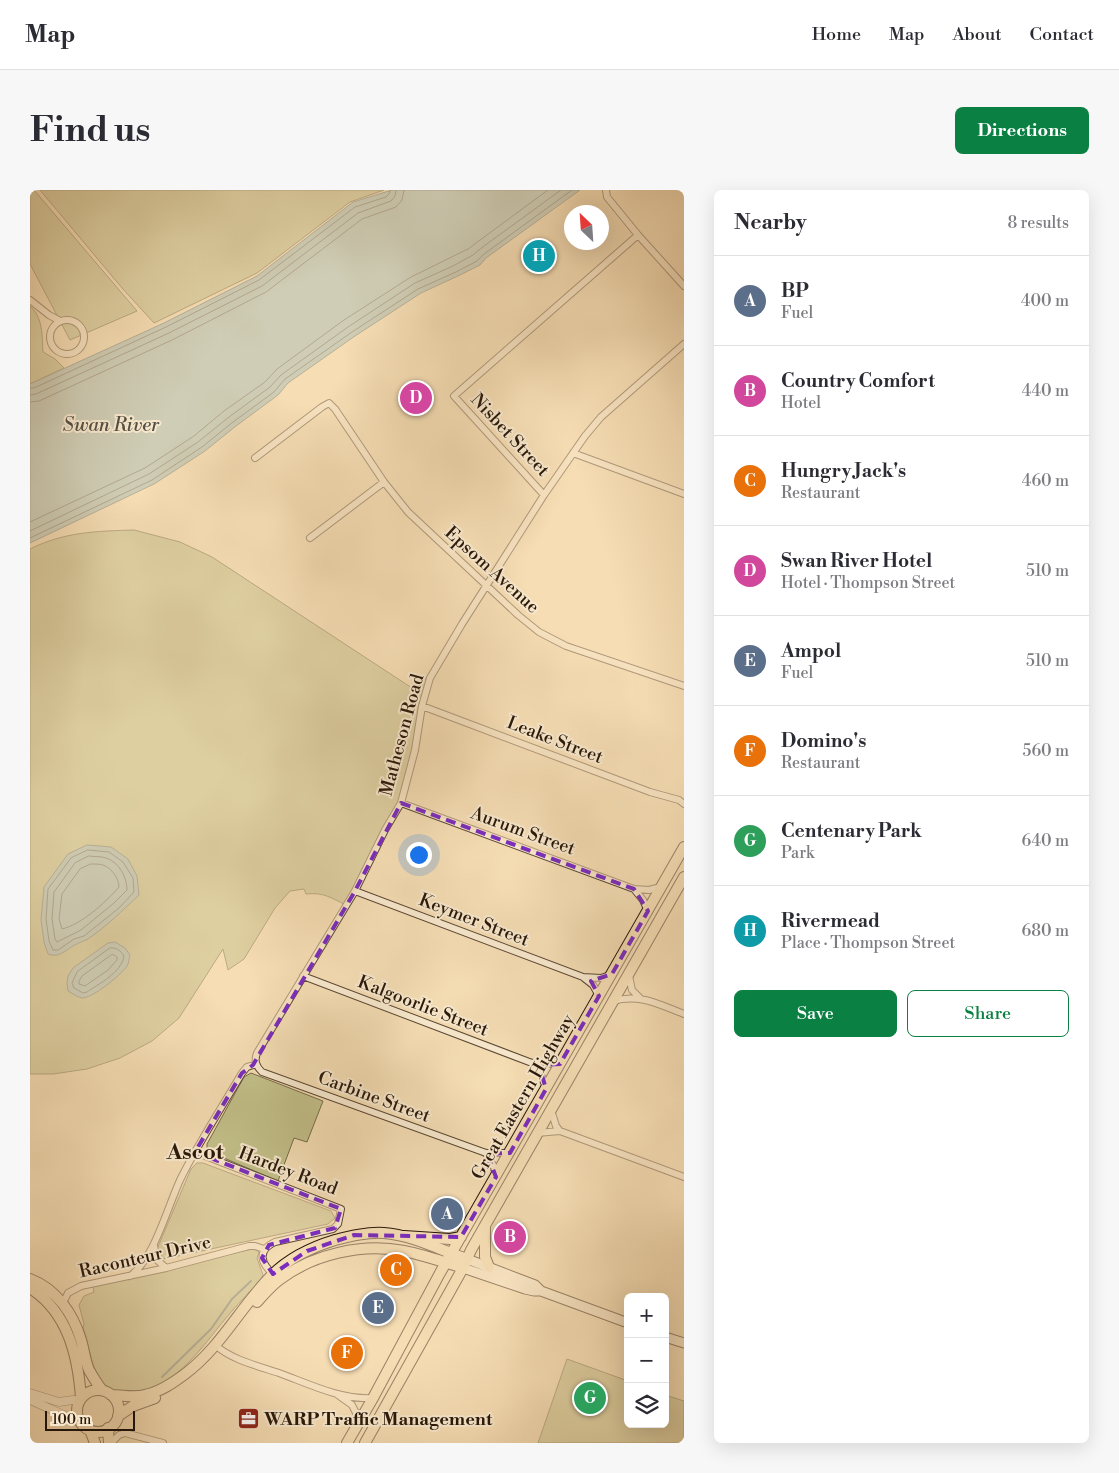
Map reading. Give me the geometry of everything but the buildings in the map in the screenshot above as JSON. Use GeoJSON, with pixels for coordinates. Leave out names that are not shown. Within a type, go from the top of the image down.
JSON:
{"type":"FeatureCollection","features":[{"type":"Feature","properties":{"kind":"main road","name":"Great Eastern Highway"},"geometry":{"type":"LineString","coordinates":[[347,1443],[449,1258],[684,848]]}},
{"type":"Feature","properties":{"kind":"main road","name":"Great Eastern Highway"},"geometry":{"type":"LineString","coordinates":[[365,1443],[537,1133],[684,877]]}},
{"type":"Feature","properties":{"kind":"main road"},"geometry":{"type":"LineString","coordinates":[[485,1226],[485,1257],[489,1267]]}},
{"type":"Feature","properties":{"kind":"main road"},"geometry":{"type":"LineString","coordinates":[[30,1288],[53,1307],[66,1328],[80,1375],[80,1400],[77,1410],[79,1420],[90,1430],[103,1431],[112,1425],[118,1416],[126,1410],[160,1396],[185,1380],[202,1366],[256,1303],[285,1264],[303,1253],[331,1241],[361,1234],[385,1234],[450,1240],[461,1237]]}},
{"type":"Feature","properties":{"kind":"main road"},"geometry":{"type":"LineString","coordinates":[[404,1236],[449,1258],[525,1289],[541,1291],[624,1322]]}},
{"type":"Feature","properties":{"kind":"main road"},"geometry":{"type":"LineString","coordinates":[[276,1277],[318,1259],[352,1250],[394,1249],[449,1258]]}},
{"type":"Feature","properties":{"kind":"main road"},"geometry":{"type":"LineString","coordinates":[[465,1264],[489,1267],[535,1285],[541,1291]]}},
{"type":"Feature","properties":{"kind":"main road"},"geometry":{"type":"LineString","coordinates":[[30,1278],[45,1286],[62,1302],[80,1338],[88,1368],[106,1393],[117,1404],[118,1416]]}},
{"type":"Feature","properties":{"kind":"main road"},"geometry":{"type":"LineString","coordinates":[[668,1338],[684,1343]]}},
{"type":"Feature","properties":{"kind":"main road"},"geometry":{"type":"LineString","coordinates":[[80,1400],[90,1392],[130,1397],[146,1395],[164,1388],[193,1368],[217,1347]]}},
{"type":"Feature","properties":{"kind":"main road"},"geometry":{"type":"LineString","coordinates":[[108,1428],[110,1443]]}},
{"type":"Feature","properties":{"kind":"main road"},"geometry":{"type":"LineString","coordinates":[[90,1430],[95,1443]]}},
{"type":"Feature","properties":{"kind":"street"},"geometry":{"type":"LineString","coordinates":[[606,190],[607,197],[684,286]]}},
{"type":"Feature","properties":{"kind":"street","name":"Nisbet Street"},"geometry":{"type":"LineString","coordinates":[[544,495],[454,396],[638,235]]}},
{"type":"Feature","properties":{"kind":"street"},"geometry":{"type":"LineString","coordinates":[[30,300],[49,315],[60,321],[70,320],[76,322],[82,329],[84,341],[73,353],[61,354],[55,350],[50,342],[49,338],[52,328],[60,321]]}},
{"type":"Feature","properties":{"kind":"street","name":"Matheson Road"},"geometry":{"type":"LineString","coordinates":[[256,1064],[255,1058],[257,1053],[355,891],[385,830],[401,803],[415,750],[422,706],[430,678],[486,586],[584,436],[600,417],[684,344]]}},
{"type":"Feature","properties":{"kind":"street","name":"Epsom Avenue"},"geometry":{"type":"LineString","coordinates":[[255,458],[329,403],[384,482],[408,512],[518,616],[539,632],[566,646],[683,687]]}},
{"type":"Feature","properties":{"kind":"street"},"geometry":{"type":"LineString","coordinates":[[573,453],[684,494]]}},
{"type":"Feature","properties":{"kind":"street"},"geometry":{"type":"LineString","coordinates":[[310,538],[384,482]]}},
{"type":"Feature","properties":{"kind":"street","name":"Leake Street"},"geometry":{"type":"LineString","coordinates":[[422,706],[650,792],[682,802]]}},
{"type":"Feature","properties":{"kind":"street","name":"Aurum Street"},"geometry":{"type":"LineString","coordinates":[[401,803],[634,888],[649,890],[662,887]]}},
{"type":"Feature","properties":{"kind":"street"},"geometry":{"type":"LineString","coordinates":[[634,888],[648,911]]}},
{"type":"Feature","properties":{"kind":"street","name":"Keymer Street"},"geometry":{"type":"LineString","coordinates":[[355,891],[583,977],[601,978],[612,974]]}},
{"type":"Feature","properties":{"kind":"street"},"geometry":{"type":"LineString","coordinates":[[629,974],[632,990],[640,998]]}},
{"type":"Feature","properties":{"kind":"street","name":"Kalgoorlie Street"},"geometry":{"type":"LineString","coordinates":[[304,976],[532,1063],[560,1064]]}},
{"type":"Feature","properties":{"kind":"street","name":"Keymer Street"},"geometry":{"type":"LineString","coordinates":[[583,977],[593,986],[599,996]]}},
{"type":"Feature","properties":{"kind":"street"},"geometry":{"type":"LineString","coordinates":[[613,1001],[630,997],[640,998],[684,1014]]}},
{"type":"Feature","properties":{"kind":"street"},"geometry":{"type":"LineString","coordinates":[[532,1063],[542,1077],[546,1089]]}},
{"type":"Feature","properties":{"kind":"street"},"geometry":{"type":"LineString","coordinates":[[130,1276],[141,1267],[154,1244],[181,1178],[242,1072],[256,1064]]}},
{"type":"Feature","properties":{"kind":"street","name":"Carbine Street"},"geometry":{"type":"LineString","coordinates":[[256,1064],[262,1072],[486,1153],[510,1152]]}},
{"type":"Feature","properties":{"kind":"street"},"geometry":{"type":"LineString","coordinates":[[551,1110],[556,1126],[560,1131]]}},
{"type":"Feature","properties":{"kind":"street"},"geometry":{"type":"LineString","coordinates":[[537,1133],[560,1131],[684,1177]]}},
{"type":"Feature","properties":{"kind":"street","name":"Hardey Road"},"geometry":{"type":"LineString","coordinates":[[195,1152],[341,1209]]}},
{"type":"Feature","properties":{"kind":"street"},"geometry":{"type":"LineString","coordinates":[[486,1153],[494,1167],[496,1177]]}},
{"type":"Feature","properties":{"kind":"street","name":"Raconteur Drive"},"geometry":{"type":"LineString","coordinates":[[62,1302],[76,1288],[166,1268],[249,1246],[264,1250],[275,1242],[334,1229],[338,1224],[341,1209]]}},
{"type":"Feature","properties":{"kind":"street"},"geometry":{"type":"LineString","coordinates":[[154,1244],[156,1259],[166,1268]]}},
{"type":"Feature","properties":{"kind":"street"},"geometry":{"type":"LineString","coordinates":[[264,1250],[262,1254],[266,1268],[276,1277]]}},
{"type":"Feature","properties":{"kind":"street"},"geometry":{"type":"LineString","coordinates":[[62,1302],[61,1308],[66,1328]]}},
{"type":"Feature","properties":{"kind":"street"},"geometry":{"type":"LineString","coordinates":[[217,1347],[237,1358],[335,1393],[356,1398],[373,1398]]}},
{"type":"Feature","properties":{"kind":"street"},"geometry":{"type":"LineString","coordinates":[[335,1393],[352,1405],[360,1421]]}},
{"type":"Feature","properties":{"kind":"street"},"geometry":{"type":"LineString","coordinates":[[30,1394],[58,1402],[80,1400]]}},
{"type":"Feature","properties":{"kind":"street"},"geometry":{"type":"LineString","coordinates":[[30,1400],[79,1420]]}},
{"type":"Feature","properties":{"kind":"street"},"geometry":{"type":"LineString","coordinates":[[110,1443],[119,1435],[125,1433],[162,1443]]}},
{"type":"Feature","properties":{"kind":"highlighted area"},"geometry":{"type":"Polygon","coordinates":[[[401,803],[634,889],[648,911],[612,974],[591,981],[599,996],[560,1064],[539,1065],[546,1089],[510,1153],[487,1154],[496,1177],[461,1237],[354,1235],[307,1251],[273,1274],[262,1258],[269,1245],[335,1228],[341,1209],[195,1152],[242,1073],[253,1065],[355,891],[401,803]]]}},
{"type":"Feature","properties":{"kind":"shaded area"},"geometry":{"type":"Polygon","coordinates":[[[30,190],[34,190],[137,311],[70,340],[30,264],[30,190]]]}},
{"type":"Feature","properties":{"kind":"shaded area"},"geometry":{"type":"Polygon","coordinates":[[[40,190],[384,190],[350,202],[257,273],[154,323],[122,288],[40,190]]]}},
{"type":"Feature","properties":{"kind":"shaded area"},"geometry":{"type":"Polygon","coordinates":[[[30,306],[40,321],[43,352],[55,359],[64,368],[30,384],[30,306]]]}},
{"type":"Feature","properties":{"kind":"shaded area"},"geometry":{"type":"Polygon","coordinates":[[[134,530],[180,542],[212,557],[412,688],[416,681],[430,678],[401,803],[346,905],[323,895],[306,894],[304,889],[290,891],[275,908],[244,959],[228,970],[223,949],[179,1018],[152,1041],[120,1058],[87,1069],[53,1074],[30,1074],[30,549],[68,536],[94,532],[134,530]]]}},
{"type":"Feature","properties":{"kind":"shaded area"},"geometry":{"type":"Polygon","coordinates":[[[251,1073],[323,1101],[307,1142],[294,1138],[278,1181],[212,1153],[207,1149],[207,1144],[244,1077],[251,1073]]]}},
{"type":"Feature","properties":{"kind":"shaded area"},"geometry":{"type":"Polygon","coordinates":[[[197,1163],[203,1163],[331,1211],[335,1218],[328,1224],[164,1259],[157,1249],[191,1169],[197,1163]]]}},
{"type":"Feature","properties":{"kind":"shaded area"},"geometry":{"type":"Polygon","coordinates":[[[257,1249],[259,1253],[257,1258],[263,1275],[260,1281],[234,1308],[183,1368],[156,1387],[141,1391],[125,1392],[109,1389],[97,1375],[94,1367],[83,1328],[84,1324],[79,1305],[84,1296],[94,1292],[92,1284],[257,1249]]]}},
{"type":"Feature","properties":{"kind":"shaded area"},"geometry":{"type":"Polygon","coordinates":[[[567,1359],[624,1380],[624,1428],[669,1428],[669,1396],[684,1401],[684,1443],[538,1443],[567,1359]]]}},
{"type":"Feature","properties":{"kind":"water","name":"Swan River"},"geometry":{"type":"Polygon","coordinates":[[[392,190],[580,190],[486,258],[480,265],[421,293],[355,336],[288,383],[278,395],[205,451],[154,484],[30,543],[30,384],[164,323],[257,276],[353,202],[392,190]]]}},
{"type":"Feature","properties":{"kind":"water"},"geometry":{"type":"Polygon","coordinates":[[[87,845],[111,847],[128,859],[137,876],[139,895],[108,924],[88,939],[60,954],[48,954],[41,920],[44,887],[68,854],[87,845]]]}},
{"type":"Feature","properties":{"kind":"water"},"geometry":{"type":"Polygon","coordinates":[[[115,942],[125,948],[130,955],[128,965],[124,970],[113,980],[87,997],[82,998],[68,991],[68,976],[73,968],[108,943],[115,942]]]}},
{"type":"Feature","properties":{"kind":"waterway"},"geometry":{"type":"LineString","coordinates":[[162,1377],[211,1329],[232,1299],[251,1281]]}},
{"type":"Feature","properties":{"kind":"place","name":"Rivermead"},"geometry":{"type":"Point","coordinates":[539,256]}},
{"type":"Feature","properties":{"kind":"place","name":"Swan River Hotel"},"geometry":{"type":"Point","coordinates":[416,398]}},
{"type":"Feature","properties":{"kind":"place","name":"BP"},"geometry":{"type":"Point","coordinates":[447,1214]}},
{"type":"Feature","properties":{"kind":"place","name":"Country Comfort"},"geometry":{"type":"Point","coordinates":[510,1237]}},
{"type":"Feature","properties":{"kind":"place","name":"Hungry Jack's"},"geometry":{"type":"Point","coordinates":[396,1270]}},
{"type":"Feature","properties":{"kind":"place","name":"Ampol"},"geometry":{"type":"Point","coordinates":[378,1308]}},
{"type":"Feature","properties":{"kind":"place","name":"Domino's"},"geometry":{"type":"Point","coordinates":[347,1353]}},
{"type":"Feature","properties":{"kind":"place","name":"Centenary Park"},"geometry":{"type":"Point","coordinates":[590,1398]}},
{"type":"Feature","properties":{"kind":"place","name":"WARP Traffic Management"},"geometry":{"type":"Point","coordinates":[248,1419]}},
{"type":"Feature","properties":{"kind":"district","name":"Ascot"},"geometry":{"type":"Point","coordinates":[195,1152]}}]}
